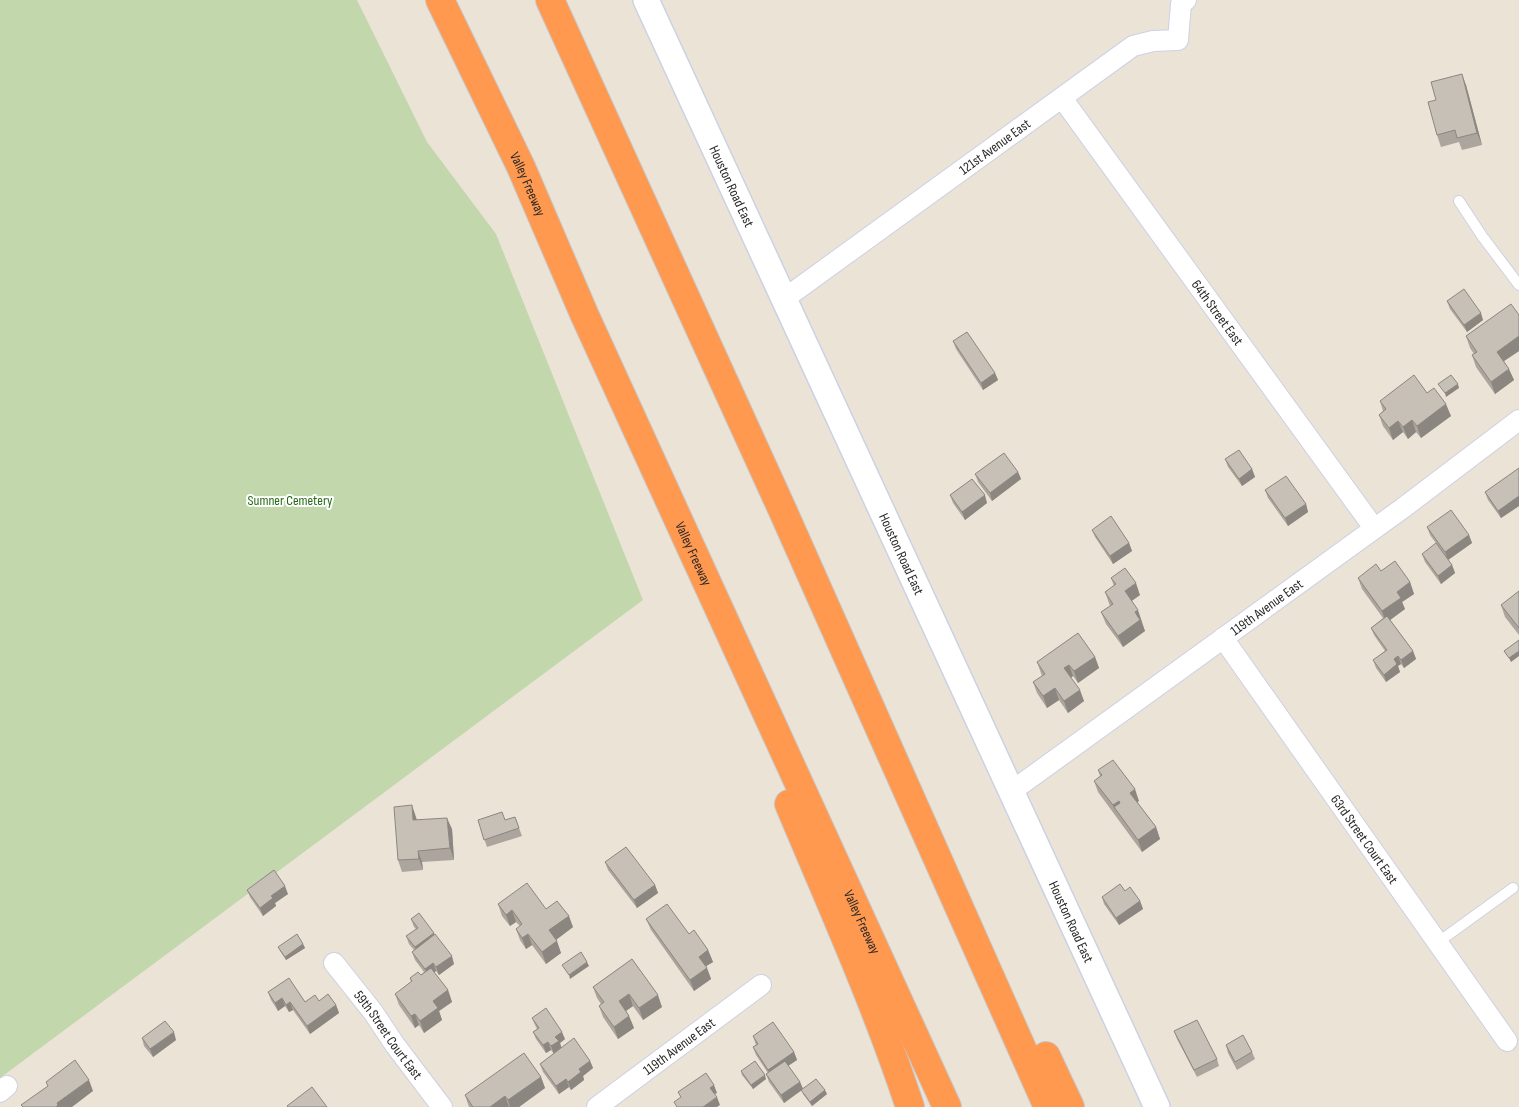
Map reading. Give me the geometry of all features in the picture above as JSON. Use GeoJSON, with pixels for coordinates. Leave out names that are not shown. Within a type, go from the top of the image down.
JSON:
{"type":"FeatureCollection","features":[{"type":"Feature","properties":{"kind":"highway","name":"Valley Freeway"},"geometry":{"type":"LineString","coordinates":[[440,0],[521,167],[584,316],[947,1107]]}},
{"type":"Feature","properties":{"kind":"highway"},"geometry":{"type":"LineString","coordinates":[[550,0],[782,509],[1048,1107]]}},
{"type":"Feature","properties":{"kind":"highway"},"geometry":{"type":"LineString","coordinates":[[704,578],[738,678],[775,772],[852,954],[910,1107]]}},
{"type":"Feature","properties":{"kind":"highway"},"geometry":{"type":"LineString","coordinates":[[881,733],[1031,1023],[1070,1107]]}},
{"type":"Feature","properties":{"kind":"street","name":"Houston Road East"},"geometry":{"type":"LineString","coordinates":[[646,0],[1157,1107]]}},
{"type":"Feature","properties":{"kind":"street","name":"121st Avenue East"},"geometry":{"type":"LineString","coordinates":[[784,299],[1133,46],[1153,41],[1178,40],[1181,4],[1186,0]]}},
{"type":"Feature","properties":{"kind":"street","name":"64th Street East"},"geometry":{"type":"LineString","coordinates":[[1062,98],[1374,528]]}},
{"type":"Feature","properties":{"kind":"street","name":"119th Avenue East"},"geometry":{"type":"LineString","coordinates":[[1012,791],[1518,424]]}},
{"type":"Feature","properties":{"kind":"street","name":"63rd Street Court East"},"geometry":{"type":"LineString","coordinates":[[1223,638],[1507,1041]]}},
{"type":"Feature","properties":{"kind":"street","name":"59th Street Court East"},"geometry":{"type":"LineString","coordinates":[[334,963],[373,1012],[395,1045],[442,1107]]}},
{"type":"Feature","properties":{"kind":"street","name":"119th Avenue East"},"geometry":{"type":"LineString","coordinates":[[597,1107],[761,985]]}},
{"type":"Feature","properties":{"kind":"lane"},"geometry":{"type":"LineString","coordinates":[[1459,201],[1482,236],[1519,285]]}},
{"type":"Feature","properties":{"kind":"lane"},"geometry":{"type":"LineString","coordinates":[[1438,943],[1513,888]]}},
{"type":"Feature","properties":{"kind":"green space","name":"Sumner Cemetery"},"geometry":{"type":"Polygon","coordinates":[[[0,0],[357,0],[427,142],[496,234],[643,600],[0,1078],[0,0]]]}},
{"type":"Feature","properties":{"kind":"building"},"geometry":{"type":"Polygon","coordinates":[[[1462,74],[1477,133],[1457,138],[1455,130],[1437,135],[1428,102],[1436,100],[1431,82],[1462,74]]]}},
{"type":"Feature","properties":{"kind":"building"},"geometry":{"type":"Polygon","coordinates":[[[1464,289],[1481,313],[1464,325],[1447,301],[1464,289]]]}},
{"type":"Feature","properties":{"kind":"building"},"geometry":{"type":"Polygon","coordinates":[[[1511,304],[1519,315],[1519,336],[1497,352],[1509,369],[1491,382],[1472,355],[1477,352],[1466,336],[1511,304]]]}},
{"type":"Feature","properties":{"kind":"building"},"geometry":{"type":"Polygon","coordinates":[[[967,332],[995,373],[981,383],[953,341],[967,332]]]}},
{"type":"Feature","properties":{"kind":"building"},"geometry":{"type":"Polygon","coordinates":[[[1414,375],[1427,393],[1434,388],[1446,404],[1417,426],[1412,420],[1403,427],[1398,421],[1389,428],[1379,415],[1386,409],[1380,401],[1414,375]]]}},
{"type":"Feature","properties":{"kind":"building"},"geometry":{"type":"Polygon","coordinates":[[[1451,375],[1458,384],[1445,393],[1438,384],[1451,375]]]}},
{"type":"Feature","properties":{"kind":"building"},"geometry":{"type":"Polygon","coordinates":[[[1239,450],[1252,469],[1239,479],[1225,459],[1239,450]]]}},
{"type":"Feature","properties":{"kind":"building"},"geometry":{"type":"Polygon","coordinates":[[[1004,453],[1018,472],[990,493],[975,474],[1004,453]]]}},
{"type":"Feature","properties":{"kind":"building"},"geometry":{"type":"Polygon","coordinates":[[[1519,468],[1519,496],[1498,511],[1485,492],[1519,468]]]}},
{"type":"Feature","properties":{"kind":"building"},"geometry":{"type":"Polygon","coordinates":[[[1286,476],[1306,504],[1285,518],[1265,490],[1286,476]]]}},
{"type":"Feature","properties":{"kind":"building"},"geometry":{"type":"Polygon","coordinates":[[[972,479],[985,495],[962,512],[950,495],[972,479]]]}},
{"type":"Feature","properties":{"kind":"building"},"geometry":{"type":"Polygon","coordinates":[[[1451,510],[1469,535],[1445,552],[1427,527],[1451,510]]]}},
{"type":"Feature","properties":{"kind":"building"},"geometry":{"type":"Polygon","coordinates":[[[1111,516],[1129,543],[1110,556],[1092,530],[1111,516]]]}},
{"type":"Feature","properties":{"kind":"building"},"geometry":{"type":"Polygon","coordinates":[[[1436,543],[1452,565],[1438,576],[1422,554],[1436,543]]]}},
{"type":"Feature","properties":{"kind":"building"},"geometry":{"type":"Polygon","coordinates":[[[1395,561],[1410,582],[1397,592],[1401,598],[1382,611],[1358,578],[1376,564],[1381,571],[1395,561]]]}},
{"type":"Feature","properties":{"kind":"building"},"geometry":{"type":"Polygon","coordinates":[[[1125,568],[1136,583],[1125,591],[1138,610],[1135,612],[1140,620],[1118,636],[1101,612],[1113,604],[1105,592],[1116,584],[1111,578],[1125,568]]]}},
{"type":"Feature","properties":{"kind":"building"},"geometry":{"type":"Polygon","coordinates":[[[1519,591],[1519,628],[1501,605],[1519,591]]]}},
{"type":"Feature","properties":{"kind":"building"},"geometry":{"type":"Polygon","coordinates":[[[1387,616],[1413,651],[1401,660],[1398,656],[1394,659],[1397,664],[1384,675],[1373,660],[1387,650],[1371,628],[1387,616]]]}},
{"type":"Feature","properties":{"kind":"building"},"geometry":{"type":"Polygon","coordinates":[[[1078,633],[1095,657],[1074,671],[1069,665],[1064,668],[1080,690],[1064,701],[1055,688],[1043,696],[1033,682],[1045,674],[1037,662],[1078,633]]]}},
{"type":"Feature","properties":{"kind":"building"},"geometry":{"type":"Polygon","coordinates":[[[1519,640],[1519,651],[1509,658],[1504,651],[1519,640]]]}},
{"type":"Feature","properties":{"kind":"building"},"geometry":{"type":"Polygon","coordinates":[[[1113,760],[1135,789],[1130,793],[1156,827],[1138,840],[1114,807],[1120,803],[1119,801],[1113,805],[1094,781],[1102,775],[1098,770],[1113,760]]]}},
{"type":"Feature","properties":{"kind":"building"},"geometry":{"type":"Polygon","coordinates":[[[412,805],[413,820],[447,818],[450,848],[418,851],[419,859],[398,860],[394,807],[412,805]]]}},
{"type":"Feature","properties":{"kind":"building"},"geometry":{"type":"Polygon","coordinates":[[[502,812],[505,820],[515,817],[519,828],[484,840],[478,820],[502,812]]]}},
{"type":"Feature","properties":{"kind":"building"},"geometry":{"type":"Polygon","coordinates":[[[626,847],[655,885],[634,900],[605,862],[626,847]]]}},
{"type":"Feature","properties":{"kind":"building"},"geometry":{"type":"Polygon","coordinates":[[[274,870],[285,886],[271,896],[273,898],[260,908],[247,890],[274,870]]]}},
{"type":"Feature","properties":{"kind":"building"},"geometry":{"type":"Polygon","coordinates":[[[527,883],[546,909],[557,901],[569,916],[549,930],[557,941],[542,952],[528,934],[522,938],[516,929],[522,924],[512,910],[506,915],[498,904],[527,883]]]}},
{"type":"Feature","properties":{"kind":"building"},"geometry":{"type":"Polygon","coordinates":[[[1120,884],[1125,891],[1130,887],[1140,901],[1116,918],[1102,897],[1120,884]]]}},
{"type":"Feature","properties":{"kind":"building"},"geometry":{"type":"Polygon","coordinates":[[[667,904],[689,934],[694,930],[708,950],[699,957],[707,968],[690,980],[646,919],[667,904]]]}},
{"type":"Feature","properties":{"kind":"building"},"geometry":{"type":"Polygon","coordinates":[[[419,913],[434,933],[415,947],[406,936],[418,928],[411,919],[419,913]]]}},
{"type":"Feature","properties":{"kind":"building"},"geometry":{"type":"Polygon","coordinates":[[[297,934],[303,944],[285,957],[278,947],[297,934]]]}},
{"type":"Feature","properties":{"kind":"building"},"geometry":{"type":"Polygon","coordinates":[[[435,934],[452,956],[436,967],[433,963],[425,969],[412,952],[435,934]]]}},
{"type":"Feature","properties":{"kind":"building"},"geometry":{"type":"Polygon","coordinates":[[[581,952],[587,962],[569,975],[562,965],[581,952]]]}},
{"type":"Feature","properties":{"kind":"building"},"geometry":{"type":"Polygon","coordinates":[[[632,959],[658,995],[639,1008],[629,994],[619,1001],[629,1016],[614,1027],[599,1006],[604,1002],[593,987],[632,959]]]}},
{"type":"Feature","properties":{"kind":"building"},"geometry":{"type":"Polygon","coordinates":[[[431,968],[448,990],[433,1001],[438,1008],[420,1021],[415,1014],[411,1016],[395,994],[412,981],[410,978],[418,972],[421,975],[431,968]]]}},
{"type":"Feature","properties":{"kind":"building"},"geometry":{"type":"Polygon","coordinates":[[[289,978],[305,1002],[315,995],[319,1001],[328,994],[336,1005],[307,1026],[290,1002],[286,1005],[282,998],[275,1003],[268,992],[289,978]]]}},
{"type":"Feature","properties":{"kind":"building"},"geometry":{"type":"Polygon","coordinates":[[[546,1008],[562,1032],[555,1037],[559,1041],[551,1046],[548,1042],[543,1045],[533,1032],[539,1028],[532,1018],[546,1008]]]}},
{"type":"Feature","properties":{"kind":"building"},"geometry":{"type":"Polygon","coordinates":[[[1197,1020],[1217,1059],[1194,1070],[1174,1031],[1197,1020]]]}},
{"type":"Feature","properties":{"kind":"building"},"geometry":{"type":"Polygon","coordinates":[[[165,1021],[174,1032],[150,1049],[142,1038],[165,1021]]]}},
{"type":"Feature","properties":{"kind":"building"},"geometry":{"type":"Polygon","coordinates":[[[773,1022],[794,1052],[768,1070],[753,1047],[758,1044],[753,1036],[773,1022]]]}},
{"type":"Feature","properties":{"kind":"building"},"geometry":{"type":"Polygon","coordinates":[[[1243,1035],[1252,1052],[1235,1062],[1226,1045],[1243,1035]]]}},
{"type":"Feature","properties":{"kind":"building"},"geometry":{"type":"Polygon","coordinates":[[[574,1038],[590,1061],[579,1069],[581,1072],[568,1082],[566,1079],[556,1086],[540,1064],[574,1038]]]}},
{"type":"Feature","properties":{"kind":"building"},"geometry":{"type":"Polygon","coordinates":[[[524,1053],[541,1077],[508,1100],[505,1096],[490,1107],[473,1107],[465,1095],[524,1053]]]}},
{"type":"Feature","properties":{"kind":"building"},"geometry":{"type":"Polygon","coordinates":[[[75,1060],[89,1080],[57,1103],[56,1107],[23,1107],[21,1105],[48,1086],[46,1082],[75,1060]]]}},
{"type":"Feature","properties":{"kind":"building"},"geometry":{"type":"Polygon","coordinates":[[[755,1061],[765,1075],[751,1085],[741,1071],[755,1061]]]}},
{"type":"Feature","properties":{"kind":"building"},"geometry":{"type":"Polygon","coordinates":[[[785,1061],[800,1082],[781,1095],[766,1074],[785,1061]]]}},
{"type":"Feature","properties":{"kind":"building"},"geometry":{"type":"Polygon","coordinates":[[[706,1073],[714,1085],[710,1088],[717,1097],[703,1107],[677,1107],[674,1102],[681,1097],[678,1092],[706,1073]]]}},
{"type":"Feature","properties":{"kind":"building"},"geometry":{"type":"Polygon","coordinates":[[[816,1079],[825,1090],[810,1102],[801,1090],[816,1079]]]}},
{"type":"Feature","properties":{"kind":"building"},"geometry":{"type":"Polygon","coordinates":[[[312,1087],[327,1107],[287,1106],[312,1087]]]}}]}
